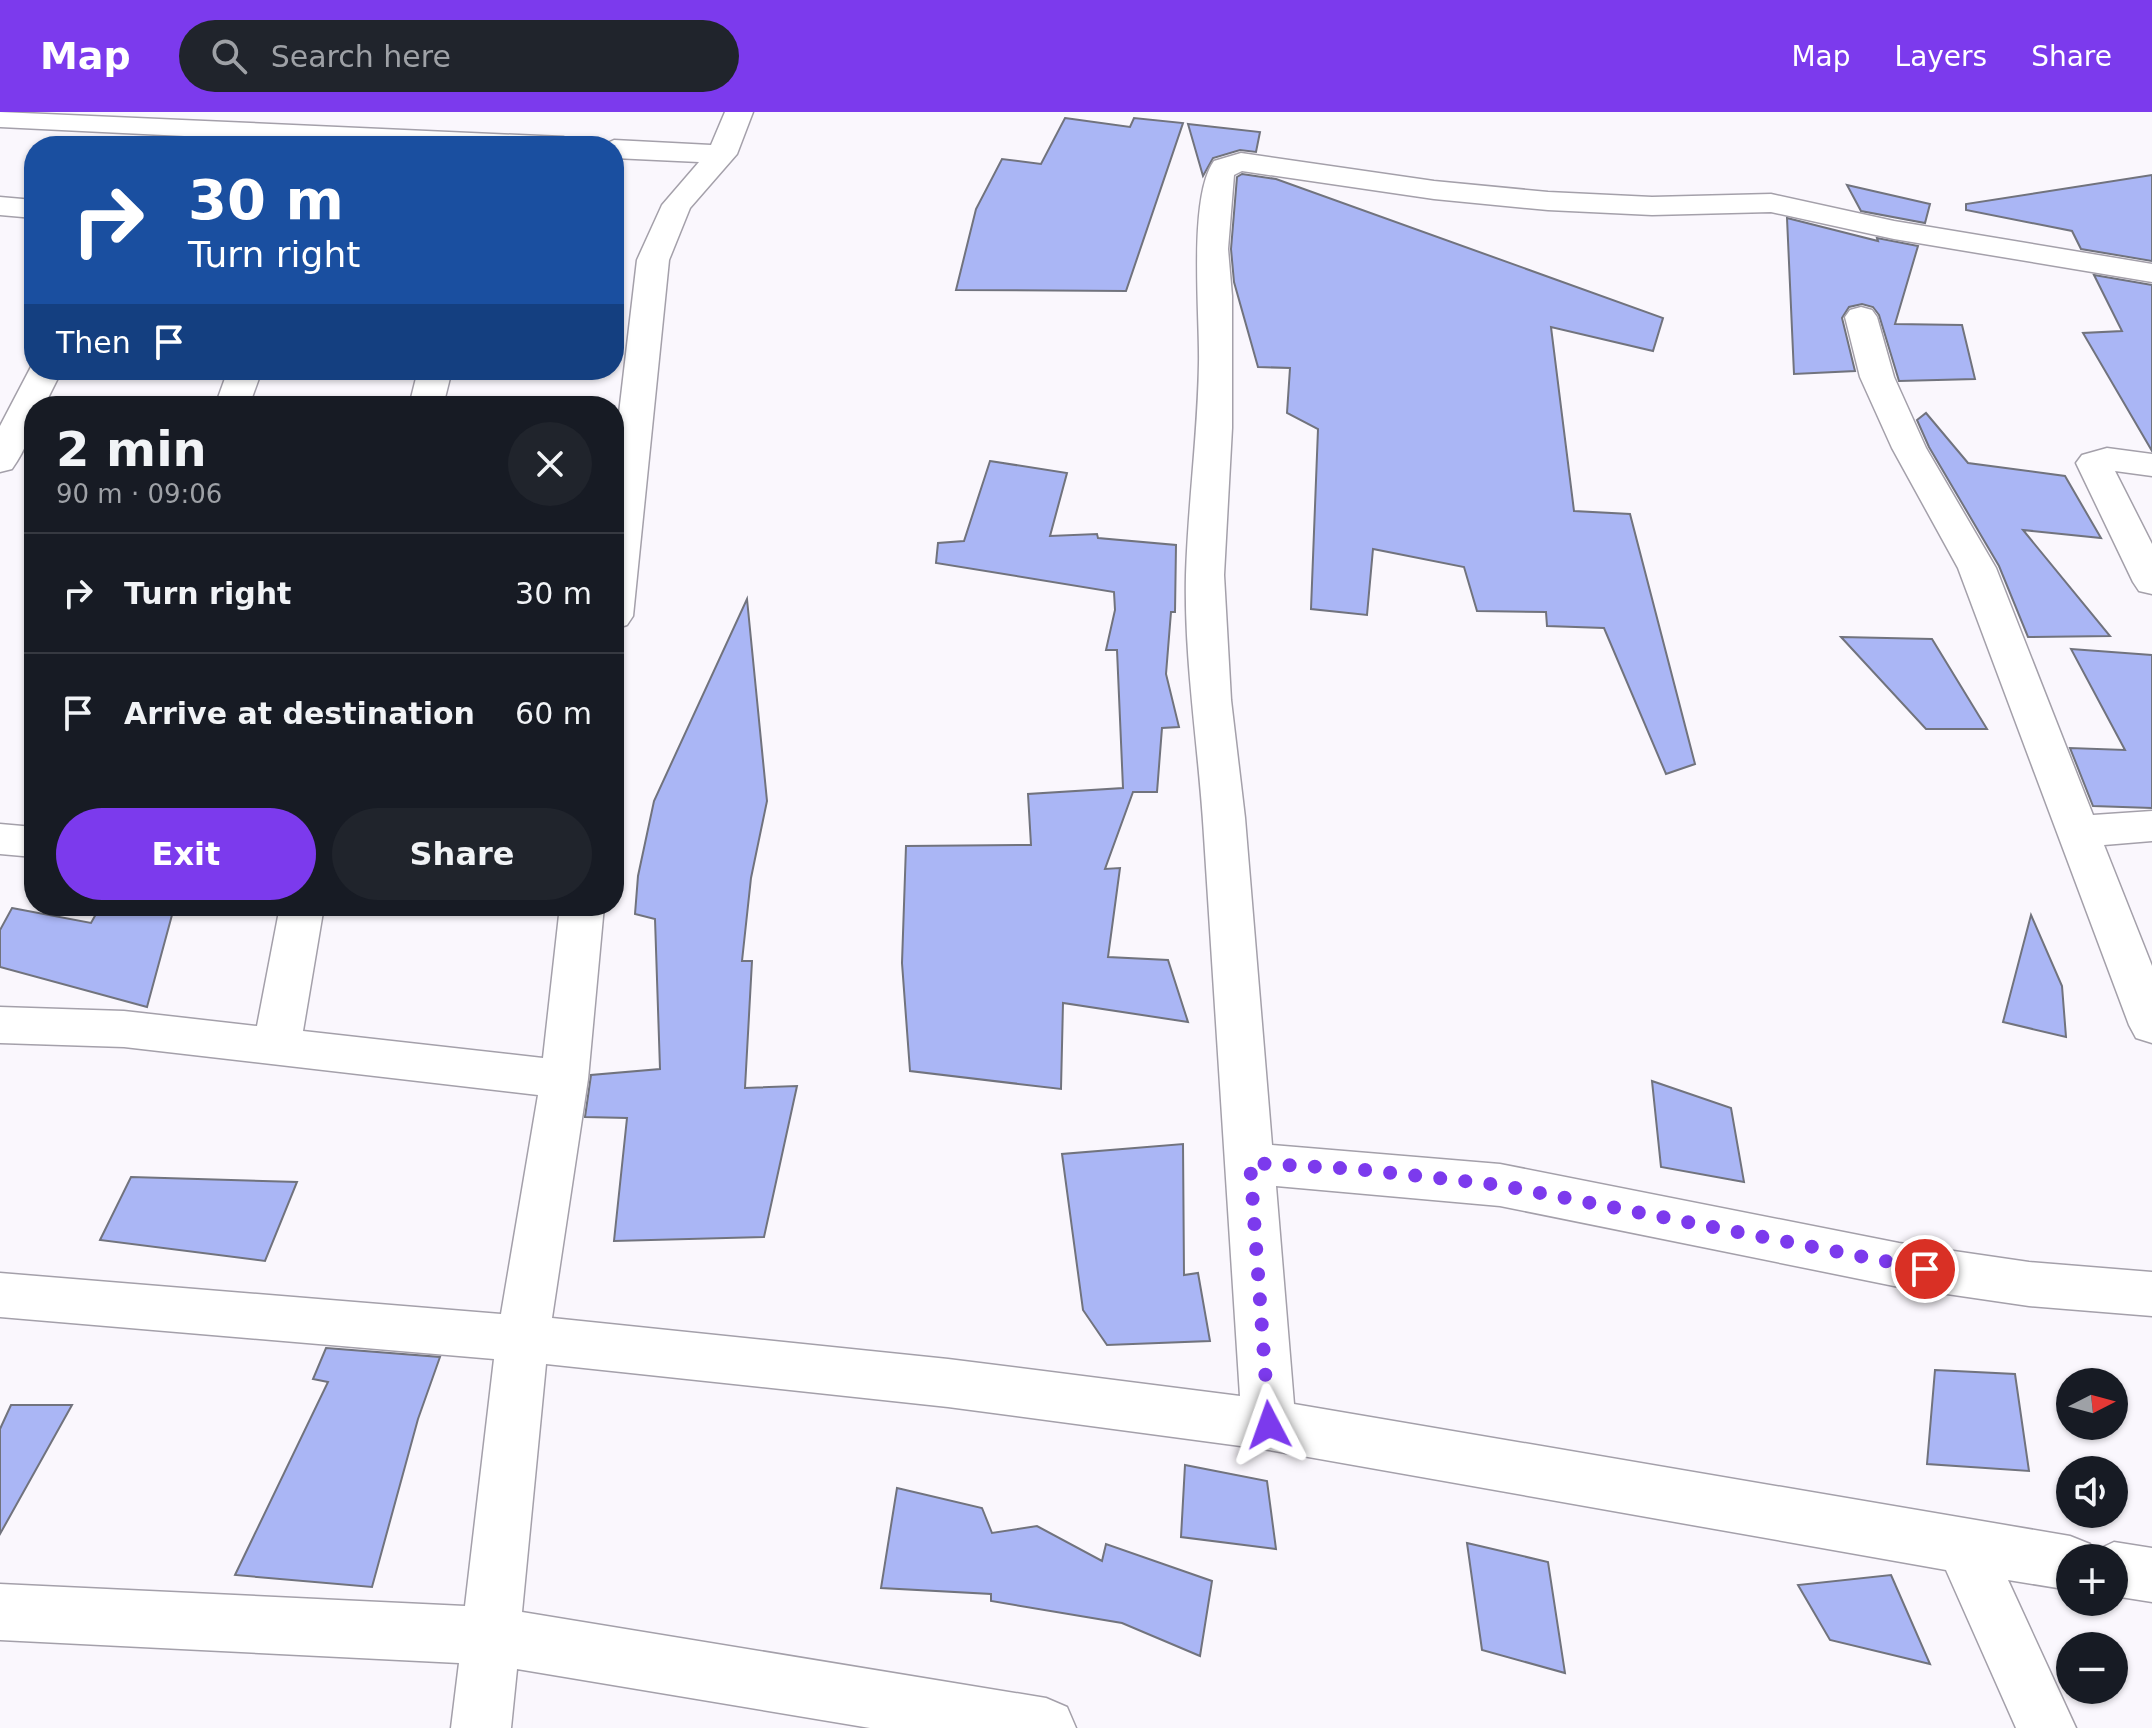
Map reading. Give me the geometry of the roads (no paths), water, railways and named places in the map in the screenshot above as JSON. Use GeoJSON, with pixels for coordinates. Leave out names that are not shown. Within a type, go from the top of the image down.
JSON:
{"type":"FeatureCollection","features":[{"type":"Feature","properties":{"kind":"street"},"geometry":{"type":"LineString","coordinates":[[624,525],[653,260],[661,235],[677,205],[722,154],[739,112]]}},
{"type":"Feature","properties":{"kind":"street"},"geometry":{"type":"LineString","coordinates":[[0,118],[345,136]]}},
{"type":"Feature","properties":{"kind":"street"},"geometry":{"type":"LineString","coordinates":[[624,149],[722,154]]}},
{"type":"Feature","properties":{"kind":"street"},"geometry":{"type":"LineString","coordinates":[[1269,1425],[1211,700],[1205,575],[1215,428],[1216,296],[1212,249],[1219,175],[1224,167],[1241,162],[1267,163],[1434,190],[1601,204],[1771,203],[1894,230],[2152,273]]}},
{"type":"Feature","properties":{"kind":"street"},"geometry":{"type":"LineString","coordinates":[[0,206],[24,208]]}},
{"type":"Feature","properties":{"kind":"street"},"geometry":{"type":"LineString","coordinates":[[1861,317],[1877,377],[1909,448],[1977,568],[2076,832],[2145,980],[2152,1025]]}},
{"type":"Feature","properties":{"kind":"street"},"geometry":{"type":"LineString","coordinates":[[0,461],[24,412]]}},
{"type":"Feature","properties":{"kind":"street"},"geometry":{"type":"LineString","coordinates":[[2152,465],[2107,459],[2094,463],[2152,582]]}},
{"type":"Feature","properties":{"kind":"street"},"geometry":{"type":"LineString","coordinates":[[2076,832],[2152,826]]}},
{"type":"Feature","properties":{"kind":"street"},"geometry":{"type":"LineString","coordinates":[[0,839],[24,841]]}},
{"type":"Feature","properties":{"kind":"street"},"geometry":{"type":"LineString","coordinates":[[277,1045],[300,916]]}},
{"type":"Feature","properties":{"kind":"street"},"geometry":{"type":"LineString","coordinates":[[481,1728],[523,1336],[564,1079],[581,916]]}},
{"type":"Feature","properties":{"kind":"street"},"geometry":{"type":"LineString","coordinates":[[0,1025],[124,1029],[564,1079]]}},
{"type":"Feature","properties":{"kind":"street"},"geometry":{"type":"LineString","coordinates":[[1250,1163],[1356,1169],[1500,1185],[1899,1265],[2029,1284],[2152,1294]]}},
{"type":"Feature","properties":{"kind":"street"},"geometry":{"type":"LineString","coordinates":[[0,1295],[523,1336],[1084,1400],[1269,1425],[2056,1561]]}},
{"type":"Feature","properties":{"kind":"street"},"geometry":{"type":"LineString","coordinates":[[1964,1547],[2046,1728]]}},
{"type":"Feature","properties":{"kind":"street"},"geometry":{"type":"LineString","coordinates":[[2128,1571],[2152,1575]]}},
{"type":"Feature","properties":{"kind":"street"},"geometry":{"type":"LineString","coordinates":[[0,1612],[493,1636],[1046,1728]]}}]}
